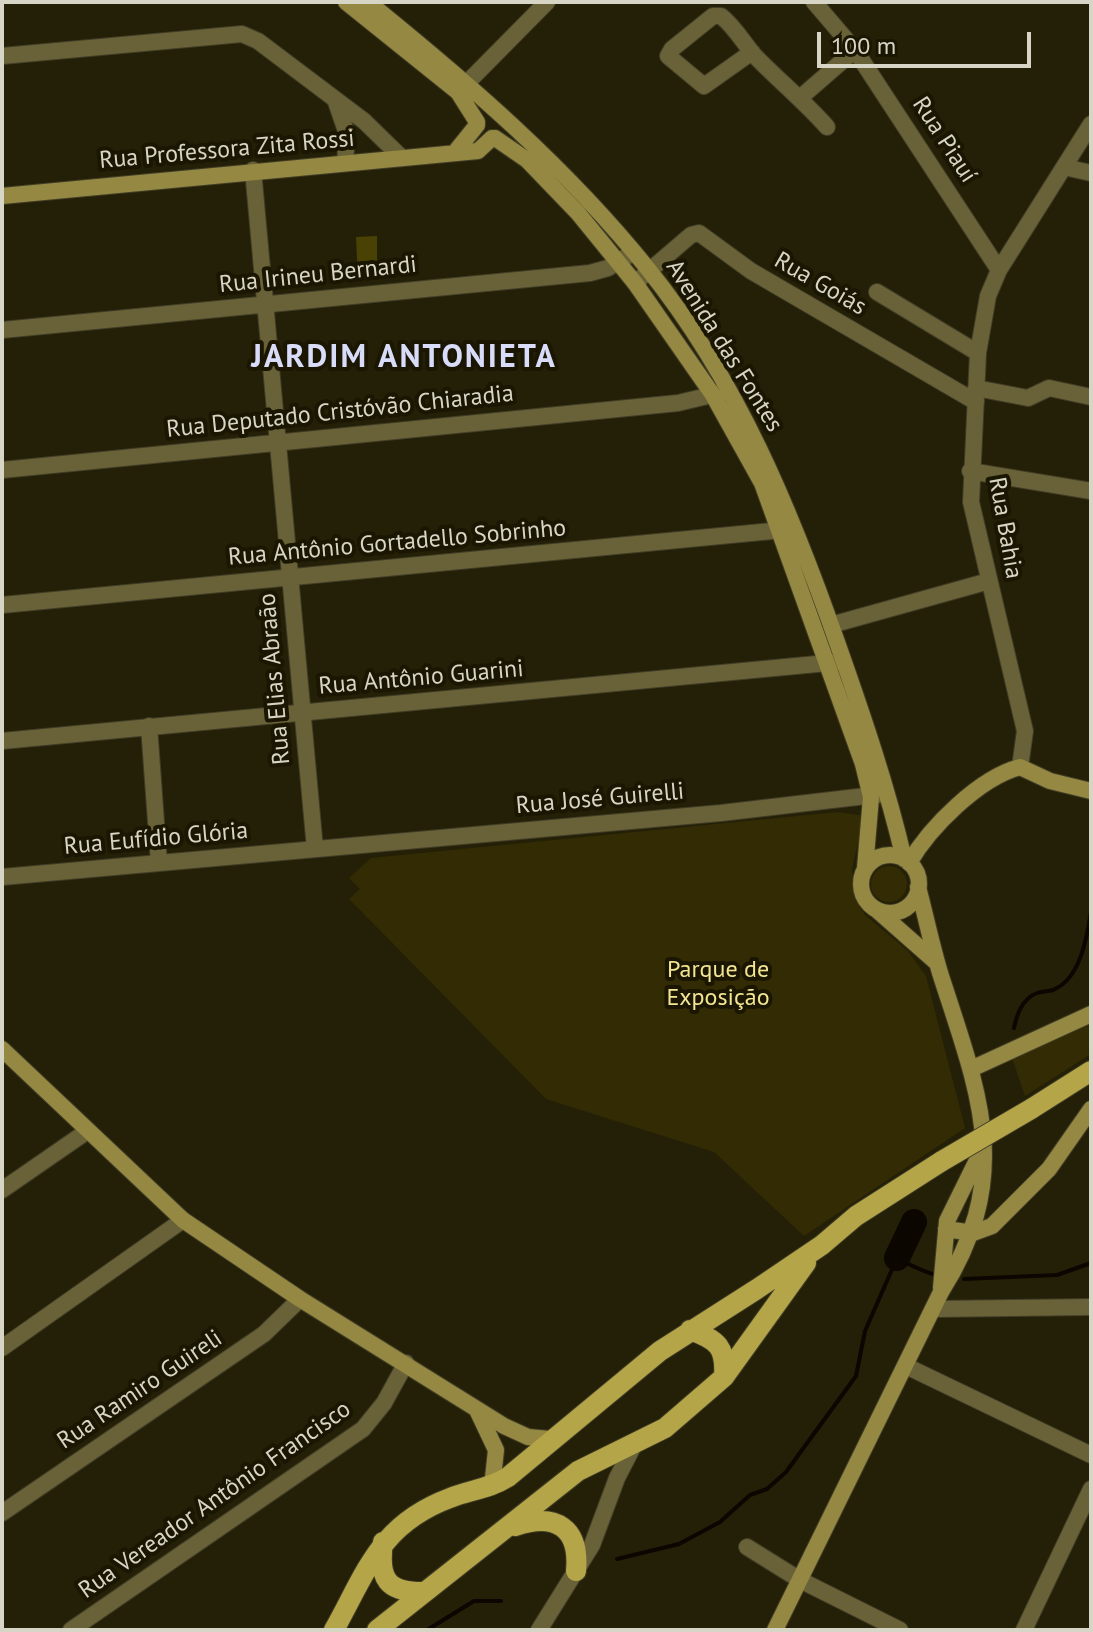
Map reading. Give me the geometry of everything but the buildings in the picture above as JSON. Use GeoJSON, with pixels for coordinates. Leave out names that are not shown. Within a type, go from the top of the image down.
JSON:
{"type":"FeatureCollection","features":[{"type":"Feature","properties":{"kind":"main road","name":"Avenida das Fontes"},"geometry":{"type":"LineString","coordinates":[[346,2],[501,113],[650,271],[730,390],[764,454],[797,529],[831,625],[836,662],[871,797],[862,893],[872,907],[937,963]]}},
{"type":"Feature","properties":{"kind":"main road","name":"Avenida das Fontes"},"geometry":{"type":"LineString","coordinates":[[368,2],[463,87],[477,124]]}},
{"type":"Feature","properties":{"kind":"main road"},"geometry":{"type":"LineString","coordinates":[[456,151],[485,111],[501,113],[505,126],[493,138],[482,135],[477,124]]}},
{"type":"Feature","properties":{"kind":"main road","name":"Avenida das Fontes"},"geometry":{"type":"LineString","coordinates":[[493,138],[533,166],[619,262],[713,395],[762,483],[889,793],[906,861],[915,870],[937,963],[971,1069],[985,1170],[973,1233]]}},
{"type":"Feature","properties":{"kind":"main road","name":"Rua Professora Zita Rossi"},"geometry":{"type":"LineString","coordinates":[[2,196],[478,151],[493,138]]}},
{"type":"Feature","properties":{"kind":"main road"},"geometry":{"type":"LineString","coordinates":[[865,868],[879,857],[906,861],[930,832],[986,783],[1020,767],[1064,785],[1091,791]]}},
{"type":"Feature","properties":{"kind":"main road"},"geometry":{"type":"LineString","coordinates":[[872,907],[897,912],[911,903],[918,887]]}},
{"type":"Feature","properties":{"kind":"main road"},"geometry":{"type":"LineString","coordinates":[[971,1069],[1091,1014]]}},
{"type":"Feature","properties":{"kind":"main road"},"geometry":{"type":"LineString","coordinates":[[2,1049],[86,1132],[183,1220],[300,1299],[518,1433],[550,1439]]}},
{"type":"Feature","properties":{"kind":"main road"},"geometry":{"type":"LineString","coordinates":[[334,1630],[368,1562],[396,1530],[448,1498],[492,1487],[690,1330],[822,1245],[856,1216],[1091,1071]]}},
{"type":"Feature","properties":{"kind":"main road"},"geometry":{"type":"LineString","coordinates":[[946,1229],[973,1233],[992,1226],[1035,1185],[1074,1137],[1091,1109]]}},
{"type":"Feature","properties":{"kind":"main road"},"geometry":{"type":"LineString","coordinates":[[941,1292],[946,1229],[955,1202],[983,1146]]}},
{"type":"Feature","properties":{"kind":"main road"},"geometry":{"type":"LineString","coordinates":[[955,1202],[978,1207]]}},
{"type":"Feature","properties":{"kind":"main road"},"geometry":{"type":"LineString","coordinates":[[775,1630],[973,1233]]}},
{"type":"Feature","properties":{"kind":"main road"},"geometry":{"type":"LineString","coordinates":[[377,1630],[578,1471],[665,1428],[724,1377],[783,1292],[822,1245]]}},
{"type":"Feature","properties":{"kind":"main road"},"geometry":{"type":"LineString","coordinates":[[690,1330],[719,1342],[725,1354],[724,1377]]}},
{"type":"Feature","properties":{"kind":"main road"},"geometry":{"type":"LineString","coordinates":[[477,1408],[496,1450],[492,1487]]}},
{"type":"Feature","properties":{"kind":"main road"},"geometry":{"type":"LineString","coordinates":[[508,1528],[530,1521],[545,1521],[569,1531],[576,1541],[576,1571]]}},
{"type":"Feature","properties":{"kind":"main road"},"geometry":{"type":"LineString","coordinates":[[383,1542],[380,1560],[384,1577],[404,1593],[425,1592]]}},
{"type":"Feature","properties":{"kind":"street"},"geometry":{"type":"LineString","coordinates":[[463,87],[547,2]]}},
{"type":"Feature","properties":{"kind":"street","name":"Rua Piauí"},"geometry":{"type":"LineString","coordinates":[[814,2],[855,50],[999,270]]}},
{"type":"Feature","properties":{"kind":"street"},"geometry":{"type":"LineString","coordinates":[[752,52],[704,86],[668,56],[672,49],[717,15],[726,19],[752,52],[786,87],[801,97],[827,127]]}},
{"type":"Feature","properties":{"kind":"street"},"geometry":{"type":"LineString","coordinates":[[2,56],[242,34],[258,41],[336,100],[383,137],[401,157]]}},
{"type":"Feature","properties":{"kind":"street"},"geometry":{"type":"LineString","coordinates":[[801,97],[855,50]]}},
{"type":"Feature","properties":{"kind":"street"},"geometry":{"type":"LineString","coordinates":[[336,100],[347,134],[345,163]]}},
{"type":"Feature","properties":{"kind":"street","name":"Rua Bahia"},"geometry":{"type":"LineString","coordinates":[[1020,767],[1025,731],[974,517],[970,471],[978,353],[988,296],[999,270],[1091,124]]}},
{"type":"Feature","properties":{"kind":"street"},"geometry":{"type":"LineString","coordinates":[[1064,167],[1091,173]]}},
{"type":"Feature","properties":{"kind":"street","name":"Rua Elias Abraão"},"geometry":{"type":"LineString","coordinates":[[253,170],[315,849]]}},
{"type":"Feature","properties":{"kind":"street","name":"Rua Goiás"},"geometry":{"type":"LineString","coordinates":[[650,271],[691,235],[699,233],[751,271],[976,395]]}},
{"type":"Feature","properties":{"kind":"street","name":"Rua Irineu Bernardi"},"geometry":{"type":"LineString","coordinates":[[2,330],[590,273],[619,262],[634,252]]}},
{"type":"Feature","properties":{"kind":"street"},"geometry":{"type":"LineString","coordinates":[[635,283],[650,271]]}},
{"type":"Feature","properties":{"kind":"street"},"geometry":{"type":"LineString","coordinates":[[877,292],[978,353]]}},
{"type":"Feature","properties":{"kind":"street"},"geometry":{"type":"LineString","coordinates":[[976,395],[1028,398],[1054,389],[1091,397]]}},
{"type":"Feature","properties":{"kind":"street","name":"Rua Deputado Cristóvão Chiaradia"},"geometry":{"type":"LineString","coordinates":[[2,470],[678,403],[730,390]]}},
{"type":"Feature","properties":{"kind":"street"},"geometry":{"type":"LineString","coordinates":[[970,471],[1091,491]]}},
{"type":"Feature","properties":{"kind":"street","name":"Rua Antônio Gortadello Sobrinho"},"geometry":{"type":"LineString","coordinates":[[2,605],[797,529]]}},
{"type":"Feature","properties":{"kind":"street"},"geometry":{"type":"LineString","coordinates":[[831,625],[989,581]]}},
{"type":"Feature","properties":{"kind":"street","name":"Rua Antônio Guarini"},"geometry":{"type":"LineString","coordinates":[[2,741],[836,662]]}},
{"type":"Feature","properties":{"kind":"street"},"geometry":{"type":"LineString","coordinates":[[149,726],[159,863]]}},
{"type":"Feature","properties":{"kind":"street","name":"Rua José Guirelli"},"geometry":{"type":"LineString","coordinates":[[315,849],[889,793]]}},
{"type":"Feature","properties":{"kind":"street","name":"Rua Eufídio Glória"},"geometry":{"type":"LineString","coordinates":[[2,877],[315,849]]}},
{"type":"Feature","properties":{"kind":"street"},"geometry":{"type":"LineString","coordinates":[[1074,1137],[1091,1125]]}},
{"type":"Feature","properties":{"kind":"street"},"geometry":{"type":"LineString","coordinates":[[2,1190],[86,1132]]}},
{"type":"Feature","properties":{"kind":"street"},"geometry":{"type":"LineString","coordinates":[[2,1348],[183,1220]]}},
{"type":"Feature","properties":{"kind":"street","name":"Rua Ramiro Guireli"},"geometry":{"type":"LineString","coordinates":[[2,1513],[264,1334],[300,1299]]}},
{"type":"Feature","properties":{"kind":"street"},"geometry":{"type":"LineString","coordinates":[[933,1309],[1090,1309]]}},
{"type":"Feature","properties":{"kind":"street","name":"Rua Vereador Antônio Francisco"},"geometry":{"type":"LineString","coordinates":[[71,1630],[363,1429],[384,1403],[406,1363]]}},
{"type":"Feature","properties":{"kind":"street"},"geometry":{"type":"LineString","coordinates":[[906,1366],[1091,1455]]}},
{"type":"Feature","properties":{"kind":"street"},"geometry":{"type":"LineString","coordinates":[[539,1630],[602,1524],[617,1478],[634,1445]]}},
{"type":"Feature","properties":{"kind":"street"},"geometry":{"type":"LineString","coordinates":[[1024,1630],[1091,1489]]}},
{"type":"Feature","properties":{"kind":"street"},"geometry":{"type":"LineString","coordinates":[[747,1547],[800,1580],[900,1630]]}},
{"type":"Feature","properties":{"kind":"green space","name":"Parque de Exposição"},"geometry":{"type":"Polygon","coordinates":[[[838,812],[859,815],[863,821],[852,869],[855,900],[865,915],[908,951],[926,976],[965,1128],[804,1236],[714,1152],[546,1099],[349,899],[360,889],[349,878],[371,858],[838,812]]]}},
{"type":"Feature","properties":{"kind":"green space"},"geometry":{"type":"Polygon","coordinates":[[[889,866],[902,871],[907,884],[902,897],[889,902],[876,897],[871,884],[876,871],[889,866]]]}},
{"type":"Feature","properties":{"kind":"green space"},"geometry":{"type":"Polygon","coordinates":[[[1091,1019],[1091,1054],[1025,1096],[1011,1055],[1091,1019]]]}},
{"type":"Feature","properties":{"kind":"waterway"},"geometry":{"type":"LineString","coordinates":[[1014,1028],[1019,1012],[1028,999],[1064,983],[1077,966],[1091,912]]}},
{"type":"Feature","properties":{"kind":"waterway"},"geometry":{"type":"LineString","coordinates":[[897,1258],[914,1222]]}},
{"type":"Feature","properties":{"kind":"waterway"},"geometry":{"type":"LineString","coordinates":[[617,1559],[679,1544],[720,1522],[750,1495],[767,1489],[786,1472],[856,1376],[865,1331],[897,1258],[937,1275]]}},
{"type":"Feature","properties":{"kind":"waterway"},"geometry":{"type":"LineString","coordinates":[[964,1279],[1057,1275],[1091,1263]]}},
{"type":"Feature","properties":{"kind":"waterway"},"geometry":{"type":"LineString","coordinates":[[427,1630],[474,1601],[501,1601]]}},
{"type":"Feature","properties":{"kind":"district","name":"JARDIM ANTONIETA"},"geometry":{"type":"Point","coordinates":[404,358]}}]}
